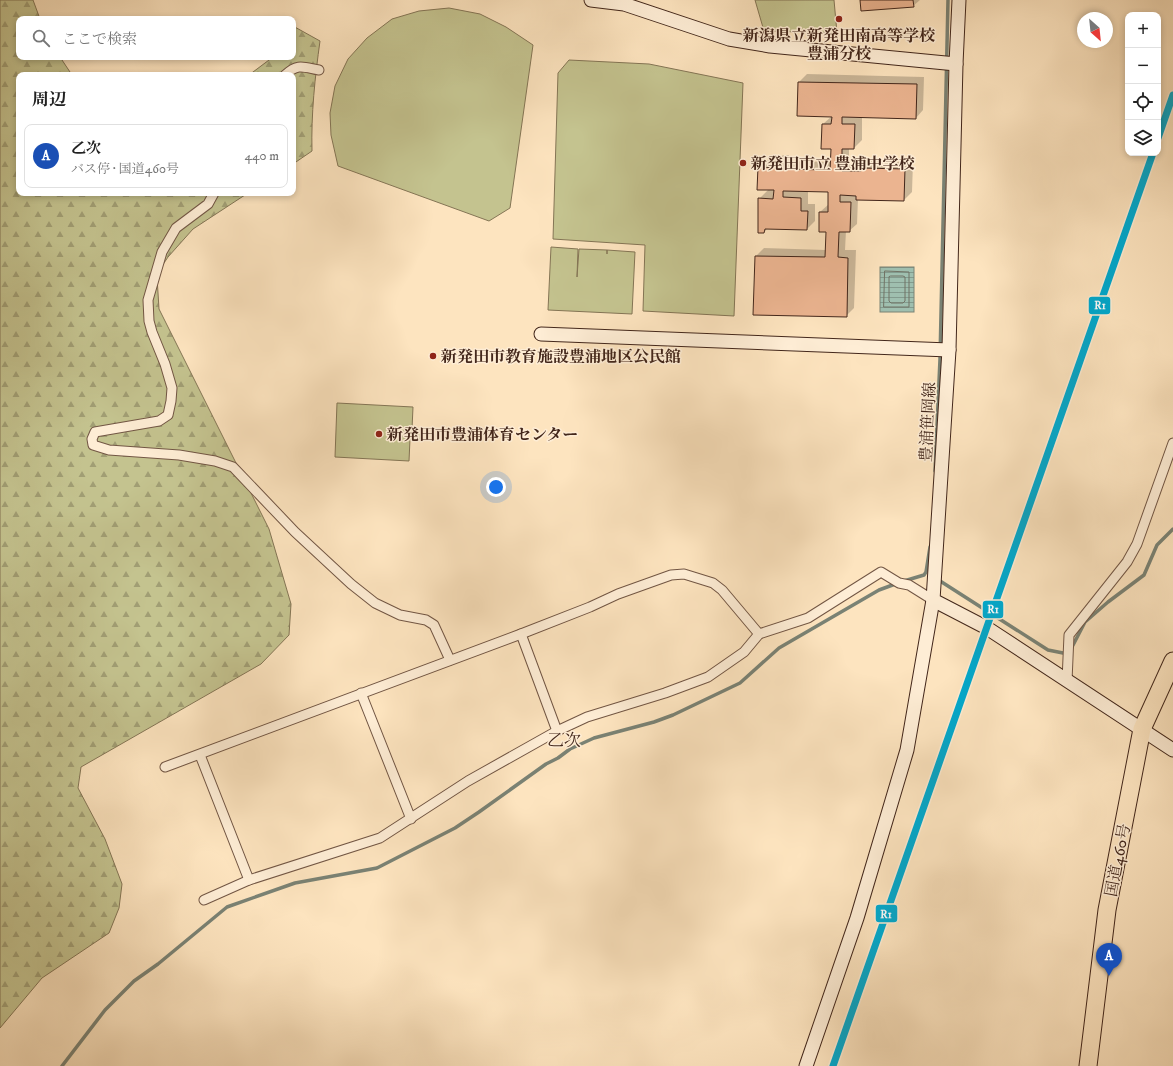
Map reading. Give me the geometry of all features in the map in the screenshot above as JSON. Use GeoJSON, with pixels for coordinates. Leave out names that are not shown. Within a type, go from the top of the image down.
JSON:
{"type":"FeatureCollection","features":[{"type":"Feature","properties":{"kind":"highway","name":"国道460号"},"geometry":{"type":"LineString","coordinates":[[1088,1066],[1107,910],[1142,728],[1173,661]]}},
{"type":"Feature","properties":{"kind":"street"},"geometry":{"type":"LineString","coordinates":[[591,0],[624,4],[729,39],[770,46],[956,64]]}},
{"type":"Feature","properties":{"kind":"street","name":"豊浦笹岡線"},"geometry":{"type":"LineString","coordinates":[[806,1066],[857,918],[907,750],[933,600],[949,350],[958,0]]}},
{"type":"Feature","properties":{"kind":"street"},"geometry":{"type":"LineString","coordinates":[[288,72],[299,66],[320,70]]}},
{"type":"Feature","properties":{"kind":"street"},"geometry":{"type":"LineString","coordinates":[[212,196],[208,204],[176,228],[162,252],[148,300],[149,321],[152,332],[165,364],[172,388],[168,415],[159,421],[95,432],[92,439],[93,445],[109,450],[179,454],[215,461],[233,467],[295,532],[351,584],[375,603],[400,615],[426,620],[434,625],[450,660]]}},
{"type":"Feature","properties":{"kind":"street"},"geometry":{"type":"LineString","coordinates":[[541,334],[949,350]]}},
{"type":"Feature","properties":{"kind":"street"},"geometry":{"type":"LineString","coordinates":[[1067,681],[1069,635],[1127,562],[1137,544],[1173,443]]}},
{"type":"Feature","properties":{"kind":"street"},"geometry":{"type":"LineString","coordinates":[[204,900],[249,880],[380,838],[468,781],[557,731],[587,717],[665,693],[708,677],[744,652],[759,634],[808,618],[880,572],[899,582],[909,585],[933,600],[987,628],[1142,728],[1173,750]]}},
{"type":"Feature","properties":{"kind":"street"},"geometry":{"type":"LineString","coordinates":[[165,767],[521,634],[655,580],[671,575],[684,574],[713,583],[722,590],[759,634]]}},
{"type":"Feature","properties":{"kind":"street"},"geometry":{"type":"LineString","coordinates":[[521,634],[557,731]]}},
{"type":"Feature","properties":{"kind":"street"},"geometry":{"type":"LineString","coordinates":[[361,694],[411,819]]}},
{"type":"Feature","properties":{"kind":"street"},"geometry":{"type":"LineString","coordinates":[[200,755],[249,880]]}},
{"type":"Feature","properties":{"kind":"green space"},"geometry":{"type":"Polygon","coordinates":[[[0,0],[33,0],[39,16],[16,16],[16,60],[62,60],[70,72],[16,72],[16,196],[243,196],[193,229],[168,257],[160,269],[157,277],[159,309],[269,529],[291,604],[289,635],[261,664],[81,767],[78,788],[105,839],[122,884],[119,908],[109,933],[42,978],[0,1028],[0,0]]]}},
{"type":"Feature","properties":{"kind":"green space"},"geometry":{"type":"Polygon","coordinates":[[[755,0],[834,0],[837,33],[764,31],[755,0]]]}},
{"type":"Feature","properties":{"kind":"green space"},"geometry":{"type":"Polygon","coordinates":[[[449,8],[480,14],[506,27],[533,45],[510,208],[489,221],[338,166],[331,135],[330,113],[335,86],[348,59],[367,38],[392,19],[419,11],[449,8]]]}},
{"type":"Feature","properties":{"kind":"green space"},"geometry":{"type":"Polygon","coordinates":[[[296,28],[320,41],[316,68],[312,123],[312,151],[296,162],[296,72],[253,72],[269,60],[296,60],[296,28]]]}},
{"type":"Feature","properties":{"kind":"green space"},"geometry":{"type":"Polygon","coordinates":[[[569,60],[649,64],[743,83],[734,316],[643,311],[645,245],[553,239],[558,73],[569,60]]]}},
{"type":"Feature","properties":{"kind":"green space"},"geometry":{"type":"Polygon","coordinates":[[[551,247],[578,249],[577,277],[579,249],[635,252],[632,314],[548,310],[551,247]]]}},
{"type":"Feature","properties":{"kind":"green space","name":"新発田市豊浦体育センター"},"geometry":{"type":"Polygon","coordinates":[[[337,403],[413,407],[412,429],[422,430],[422,439],[410,439],[409,461],[335,457],[337,403]]]}},
{"type":"Feature","properties":{"kind":"water"},"geometry":{"type":"Polygon","coordinates":[[[880,267],[914,267],[914,312],[880,312],[880,267]]]}},
{"type":"Feature","properties":{"kind":"building"},"geometry":{"type":"Polygon","coordinates":[[[860,0],[913,0],[914,7],[861,11],[860,0]]]}},
{"type":"Feature","properties":{"kind":"building"},"geometry":{"type":"Polygon","coordinates":[[[798,82],[917,84],[916,119],[842,117],[842,124],[855,124],[854,149],[842,149],[842,171],[861,171],[861,168],[905,169],[904,201],[856,200],[856,196],[840,195],[840,202],[851,202],[850,232],[839,232],[838,257],[848,258],[847,317],[753,315],[755,256],[825,257],[826,232],[819,232],[819,212],[828,212],[828,192],[783,191],[783,197],[801,198],[801,211],[808,211],[807,230],[765,229],[764,233],[758,233],[758,198],[773,199],[774,190],[757,190],[758,167],[774,168],[774,163],[781,163],[781,169],[830,170],[831,149],[821,149],[822,124],[831,124],[832,117],[797,116],[798,82]]]}},
{"type":"Feature","properties":{"kind":"waterway"},"geometry":{"type":"LineString","coordinates":[[935,471],[940,359],[948,0]]}},
{"type":"Feature","properties":{"kind":"waterway"},"geometry":{"type":"LineString","coordinates":[[1071,649],[1085,622],[1108,602],[1144,575],[1157,545],[1173,529]]}},
{"type":"Feature","properties":{"kind":"waterway"},"geometry":{"type":"LineString","coordinates":[[904,581],[924,575],[926,572],[930,547]]}},
{"type":"Feature","properties":{"kind":"waterway"},"geometry":{"type":"LineString","coordinates":[[937,579],[1048,650],[1068,654]]}},
{"type":"Feature","properties":{"kind":"waterway"},"geometry":{"type":"LineString","coordinates":[[62,1066],[105,1010],[134,981],[158,964],[227,907],[295,883],[377,868],[455,828],[546,764],[558,758],[570,749],[594,738],[654,722],[673,715],[740,683],[779,648],[879,590],[898,583]]}},
{"type":"Feature","properties":{"kind":"transit line","name":"R1"},"geometry":{"type":"LineString","coordinates":[[1161,129],[1173,95]]}},
{"type":"Feature","properties":{"kind":"transit line","name":"R1"},"geometry":{"type":"LineString","coordinates":[[833,1066],[1152,156]]}},
{"type":"Feature","properties":{"kind":"place","name":"新潟県立新発田南高等学校 豊浦分校"},"geometry":{"type":"Point","coordinates":[839,19]}},
{"type":"Feature","properties":{"kind":"place","name":"新発田市立 豊浦中学校"},"geometry":{"type":"Point","coordinates":[743,163]}},
{"type":"Feature","properties":{"kind":"place","name":"新発田市教育施設豊浦地区公民館"},"geometry":{"type":"Point","coordinates":[433,356]}},
{"type":"Feature","properties":{"kind":"place","name":"新発田市豊浦体育センター"},"geometry":{"type":"Point","coordinates":[379,434]}},
{"type":"Feature","properties":{"kind":"place","name":"乙次"},"geometry":{"type":"Point","coordinates":[1109,976]}},
{"type":"Feature","properties":{"kind":"district","name":"乙次"},"geometry":{"type":"Point","coordinates":[564,740]}}]}
